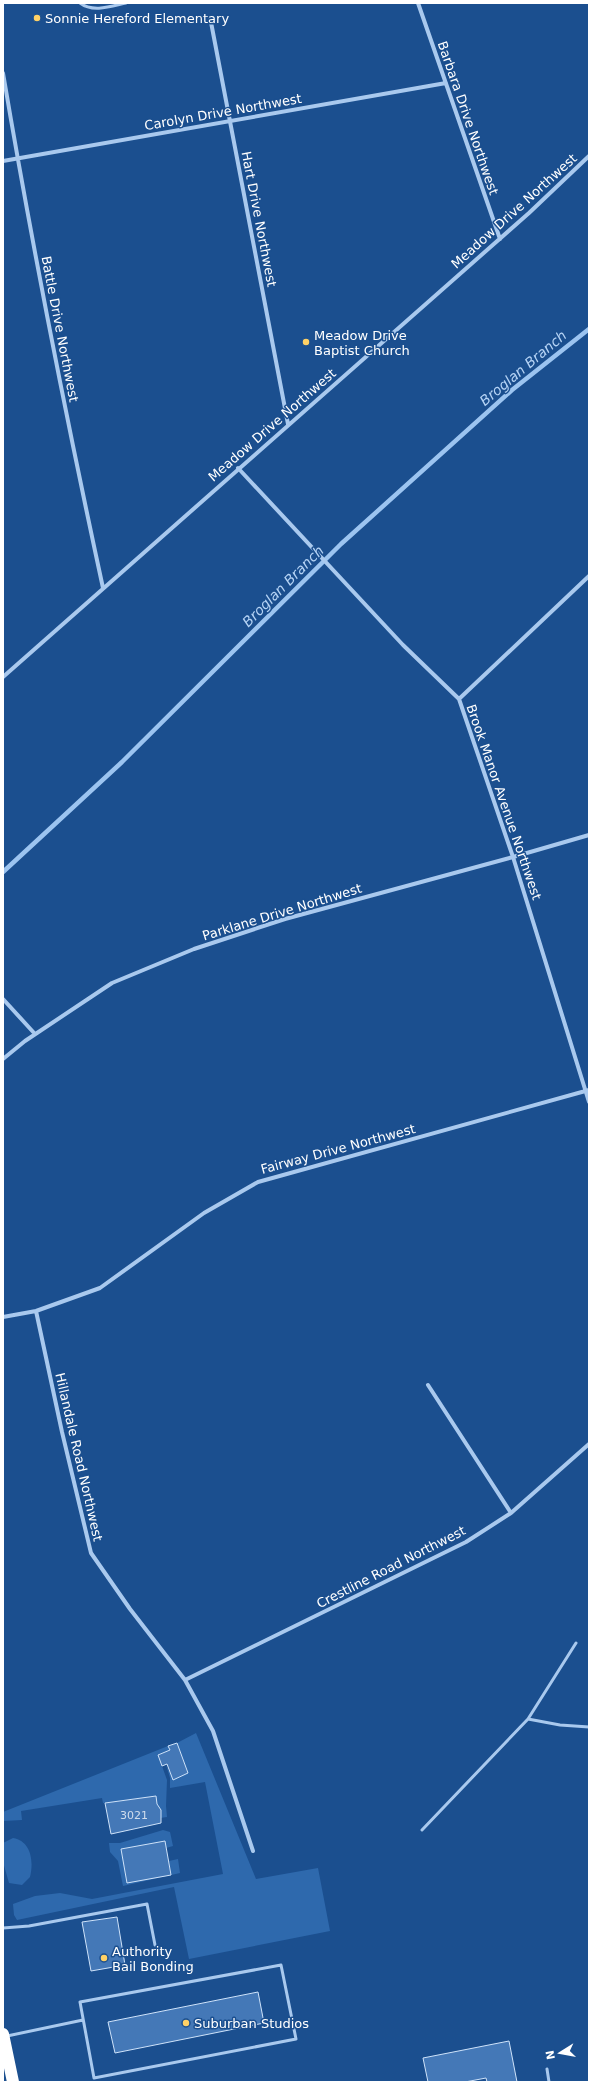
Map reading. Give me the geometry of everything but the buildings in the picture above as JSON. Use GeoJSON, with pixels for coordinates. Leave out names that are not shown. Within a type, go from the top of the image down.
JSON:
{"type":"FeatureCollection","features":[{"type":"Feature","properties":{"kind":"highway"},"geometry":{"type":"LineString","coordinates":[[3,2035],[5,2057],[12,2082]]}},
{"type":"Feature","properties":{"kind":"street","name":"Barbara Drive Northwest"},"geometry":{"type":"LineString","coordinates":[[418,3],[500,239]]}},
{"type":"Feature","properties":{"kind":"street","name":"Hart Drive Northwest"},"geometry":{"type":"LineString","coordinates":[[210,17],[288,424]]}},
{"type":"Feature","properties":{"kind":"street","name":"Battle Drive Northwest"},"geometry":{"type":"LineString","coordinates":[[3,73],[17,158],[72,448],[103,588]]}},
{"type":"Feature","properties":{"kind":"street","name":"Carolyn Drive Northwest"},"geometry":{"type":"LineString","coordinates":[[3,160],[446,83]]}},
{"type":"Feature","properties":{"kind":"street","name":"Meadow Drive Northwest"},"geometry":{"type":"LineString","coordinates":[[3,677],[238,468],[500,239],[589,156]]}},
{"type":"Feature","properties":{"kind":"street","name":"Brook Manor Avenue Northwest"},"geometry":{"type":"LineString","coordinates":[[238,468],[403,645],[459,699],[513,857],[587,1091],[589,1102]]}},
{"type":"Feature","properties":{"kind":"street"},"geometry":{"type":"LineString","coordinates":[[459,699],[589,576]]}},
{"type":"Feature","properties":{"kind":"street","name":"Parklane Drive Northwest"},"geometry":{"type":"LineString","coordinates":[[3,1059],[35,1034],[112,984],[194,949],[285,919],[589,835]]}},
{"type":"Feature","properties":{"kind":"street"},"geometry":{"type":"LineString","coordinates":[[3,999],[35,1034]]}},
{"type":"Feature","properties":{"kind":"street","name":"Fairway Drive Northwest"},"geometry":{"type":"LineString","coordinates":[[3,1317],[36,1311],[100,1288],[204,1213],[258,1182],[587,1091]]}},
{"type":"Feature","properties":{"kind":"street","name":"Hillandale Road Northwest"},"geometry":{"type":"LineString","coordinates":[[36,1311],[62,1432],[91,1553],[130,1609],[185,1680],[213,1731],[253,1851]]}},
{"type":"Feature","properties":{"kind":"street"},"geometry":{"type":"LineString","coordinates":[[428,1385],[511,1513]]}},
{"type":"Feature","properties":{"kind":"street","name":"Crestline Road Northwest"},"geometry":{"type":"LineString","coordinates":[[185,1680],[466,1542],[511,1513],[589,1444]]}},
{"type":"Feature","properties":{"kind":"lane"},"geometry":{"type":"LineString","coordinates":[[80,3],[84,6],[99,8],[126,3]]}},
{"type":"Feature","properties":{"kind":"lane"},"geometry":{"type":"LineString","coordinates":[[422,1830],[528,1719],[576,1643]]}},
{"type":"Feature","properties":{"kind":"lane"},"geometry":{"type":"LineString","coordinates":[[528,1719],[560,1725],[589,1727]]}},
{"type":"Feature","properties":{"kind":"lane"},"geometry":{"type":"LineString","coordinates":[[3,1928],[29,1926],[147,1904],[155,1945]]}},
{"type":"Feature","properties":{"kind":"lane"},"geometry":{"type":"LineString","coordinates":[[281,1965],[296,2039],[94,2078],[83,2020],[80,2002],[281,1965]]}},
{"type":"Feature","properties":{"kind":"lane"},"geometry":{"type":"LineString","coordinates":[[3,2035],[83,2020]]}},
{"type":"Feature","properties":{"kind":"lane"},"geometry":{"type":"LineString","coordinates":[[547,2069],[550,2082]]}},
{"type":"Feature","properties":{"kind":"shaded area"},"geometry":{"type":"Polygon","coordinates":[[[196,1733],[256,1879],[318,1868],[330,1931],[189,1959],[174,1887],[17,1920],[14,1915],[13,1904],[35,1896],[60,1893],[92,1899],[223,1874],[205,1782],[170,1788],[170,1778],[166,1765],[173,1779],[188,1773],[177,1743],[196,1733]]]}},
{"type":"Feature","properties":{"kind":"shaded area"},"geometry":{"type":"Polygon","coordinates":[[[168,1746],[170,1750],[158,1755],[167,1780],[167,1817],[160,1818],[161,1810],[157,1804],[155,1796],[105,1803],[103,1803],[102,1798],[21,1811],[22,1820],[3,1821],[3,1812],[168,1746]]]}},
{"type":"Feature","properties":{"kind":"shaded area"},"geometry":{"type":"Polygon","coordinates":[[[163,1830],[170,1832],[173,1846],[166,1848],[165,1841],[121,1849],[127,1882],[171,1875],[169,1861],[178,1859],[180,1873],[123,1886],[118,1861],[110,1852],[109,1843],[120,1843],[163,1830]]]}},
{"type":"Feature","properties":{"kind":"shaded area"},"geometry":{"type":"Polygon","coordinates":[[[13,1838],[24,1843],[30,1853],[31,1858],[32,1865],[30,1877],[22,1885],[9,1883],[3,1862],[3,1843],[13,1838]]]}},
{"type":"Feature","properties":{"kind":"waterway","name":"Broglan Branch"},"geometry":{"type":"LineString","coordinates":[[3,872],[122,762],[341,544],[512,390],[589,329]]}},
{"type":"Feature","properties":{"kind":"place","name":"Sonnie Hereford Elementary"},"geometry":{"type":"Point","coordinates":[37,18]}},
{"type":"Feature","properties":{"kind":"place","name":"Meadow Drive Baptist Church"},"geometry":{"type":"Point","coordinates":[306,342]}},
{"type":"Feature","properties":{"kind":"place","name":"Authority Bail Bonding"},"geometry":{"type":"Point","coordinates":[104,1958]}},
{"type":"Feature","properties":{"kind":"place","name":"Suburban Studios"},"geometry":{"type":"Point","coordinates":[186,2023]}}]}
